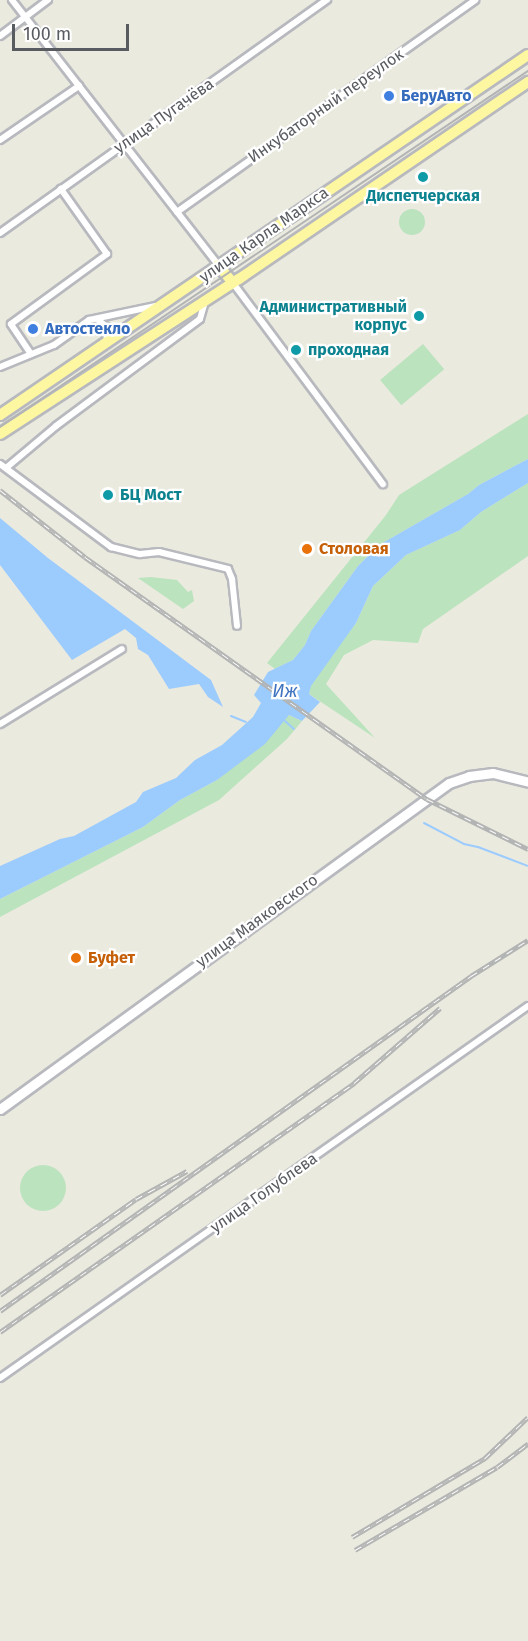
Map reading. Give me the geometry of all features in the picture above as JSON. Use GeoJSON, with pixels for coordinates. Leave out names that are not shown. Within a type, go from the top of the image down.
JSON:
{"type":"FeatureCollection","features":[{"type":"Feature","properties":{"kind":"main road","name":"улица Карла Маркса"},"geometry":{"type":"LineString","coordinates":[[0,415],[528,55]]}},
{"type":"Feature","properties":{"kind":"main road","name":"улица Карла Маркса"},"geometry":{"type":"LineString","coordinates":[[0,434],[232,283],[528,82]]}},
{"type":"Feature","properties":{"kind":"main road"},"geometry":{"type":"LineString","coordinates":[[218,265],[232,283]]}},
{"type":"Feature","properties":{"kind":"main road","name":"улица Маяковского"},"geometry":{"type":"LineString","coordinates":[[0,1109],[449,783],[462,777],[493,773],[528,782]]}},
{"type":"Feature","properties":{"kind":"street"},"geometry":{"type":"LineString","coordinates":[[12,0],[218,265]]}},
{"type":"Feature","properties":{"kind":"street"},"geometry":{"type":"LineString","coordinates":[[0,36],[48,0]]}},
{"type":"Feature","properties":{"kind":"street","name":"улица Пугачёва"},"geometry":{"type":"LineString","coordinates":[[0,232],[327,0]]}},
{"type":"Feature","properties":{"kind":"street","name":"Инкубаторный переулок"},"geometry":{"type":"LineString","coordinates":[[177,212],[475,0]]}},
{"type":"Feature","properties":{"kind":"street"},"geometry":{"type":"LineString","coordinates":[[0,140],[79,86]]}},
{"type":"Feature","properties":{"kind":"street"},"geometry":{"type":"LineString","coordinates":[[31,354],[11,324],[107,254],[61,189]]}},
{"type":"Feature","properties":{"kind":"street"},"geometry":{"type":"LineString","coordinates":[[232,283],[382,484]]}},
{"type":"Feature","properties":{"kind":"street"},"geometry":{"type":"LineString","coordinates":[[206,298],[200,319],[3,466],[111,547],[140,554],[159,552],[228,569],[232,579],[237,626]]}},
{"type":"Feature","properties":{"kind":"street"},"geometry":{"type":"LineString","coordinates":[[0,367],[54,345],[89,320],[165,304]]}},
{"type":"Feature","properties":{"kind":"street"},"geometry":{"type":"LineString","coordinates":[[97,318],[108,328],[109,334],[107,341],[99,348]]}},
{"type":"Feature","properties":{"kind":"street"},"geometry":{"type":"LineString","coordinates":[[0,724],[122,649]]}},
{"type":"Feature","properties":{"kind":"street","name":"улица Голублева"},"geometry":{"type":"LineString","coordinates":[[0,1378],[528,1006]]}},
{"type":"Feature","properties":{"kind":"green space"},"geometry":{"type":"Polygon","coordinates":[[[412,209],[421,213],[425,222],[421,231],[412,235],[403,231],[399,222],[403,213],[412,209]]]}},
{"type":"Feature","properties":{"kind":"green space"},"geometry":{"type":"Polygon","coordinates":[[[423,344],[444,369],[401,405],[380,380],[423,344]]]}},
{"type":"Feature","properties":{"kind":"green space"},"geometry":{"type":"Polygon","coordinates":[[[528,414],[528,459],[479,485],[468,494],[379,545],[358,566],[293,660],[275,669],[267,663],[386,515],[399,495],[528,414]]]}},
{"type":"Feature","properties":{"kind":"green space"},"geometry":{"type":"Polygon","coordinates":[[[528,483],[528,556],[423,629],[418,643],[373,640],[344,655],[326,684],[375,738],[309,694],[310,686],[356,623],[373,586],[406,555],[460,530],[481,512],[528,483]]]}},
{"type":"Feature","properties":{"kind":"green space"},"geometry":{"type":"Polygon","coordinates":[[[138,578],[177,580],[188,592],[192,590],[194,601],[183,609],[138,578]]]}},
{"type":"Feature","properties":{"kind":"green space"},"geometry":{"type":"Polygon","coordinates":[[[289,715],[302,721],[287,739],[219,800],[0,917],[0,899],[143,827],[180,800],[217,780],[289,715]]]}},
{"type":"Feature","properties":{"kind":"green space"},"geometry":{"type":"Polygon","coordinates":[[[43,1165],[59,1172],[66,1188],[59,1204],[43,1211],[27,1204],[20,1188],[27,1172],[43,1165]]]}},
{"type":"Feature","properties":{"kind":"water","name":"Иж"},"geometry":{"type":"Polygon","coordinates":[[[528,459],[528,483],[481,512],[460,530],[406,555],[373,586],[356,623],[311,686],[309,694],[320,702],[302,721],[289,715],[265,744],[217,780],[180,800],[143,827],[0,899],[0,866],[60,839],[74,836],[136,802],[143,792],[176,778],[195,760],[222,745],[253,717],[261,703],[254,695],[268,672],[293,660],[358,566],[379,545],[468,494],[479,485],[528,459]]]}},
{"type":"Feature","properties":{"kind":"water"},"geometry":{"type":"Polygon","coordinates":[[[0,518],[48,558],[211,680],[223,707],[208,697],[199,684],[169,689],[148,655],[138,649],[136,638],[125,629],[72,660],[0,565],[0,518]]]}},
{"type":"Feature","properties":{"kind":"waterway"},"geometry":{"type":"LineString","coordinates":[[231,716],[246,722]]}},
{"type":"Feature","properties":{"kind":"waterway"},"geometry":{"type":"LineString","coordinates":[[285,721],[294,729]]}},
{"type":"Feature","properties":{"kind":"waterway"},"geometry":{"type":"LineString","coordinates":[[424,823],[464,844],[528,866]]}},
{"type":"Feature","properties":{"kind":"tram line"},"geometry":{"type":"LineString","coordinates":[[0,427],[528,71]]}},
{"type":"Feature","properties":{"kind":"railway"},"geometry":{"type":"LineString","coordinates":[[0,490],[85,557],[427,799],[528,849]]}},
{"type":"Feature","properties":{"kind":"railway"},"geometry":{"type":"LineString","coordinates":[[0,1311],[471,976],[528,940]]}},
{"type":"Feature","properties":{"kind":"railway"},"geometry":{"type":"LineString","coordinates":[[0,1332],[354,1083],[440,1008]]}},
{"type":"Feature","properties":{"kind":"railway"},"geometry":{"type":"LineString","coordinates":[[0,1295],[136,1199],[187,1171]]}},
{"type":"Feature","properties":{"kind":"railway"},"geometry":{"type":"LineString","coordinates":[[352,1537],[485,1458],[528,1417]]}},
{"type":"Feature","properties":{"kind":"railway"},"geometry":{"type":"LineString","coordinates":[[355,1550],[497,1467],[528,1444]]}},
{"type":"Feature","properties":{"kind":"place","name":"БеруАвто"},"geometry":{"type":"Point","coordinates":[389,96]}},
{"type":"Feature","properties":{"kind":"place","name":"Диспетчерская"},"geometry":{"type":"Point","coordinates":[423,177]}},
{"type":"Feature","properties":{"kind":"place","name":"Административный корпус"},"geometry":{"type":"Point","coordinates":[419,316]}},
{"type":"Feature","properties":{"kind":"place","name":"Автостекло"},"geometry":{"type":"Point","coordinates":[33,329]}},
{"type":"Feature","properties":{"kind":"place","name":"проходная"},"geometry":{"type":"Point","coordinates":[296,350]}},
{"type":"Feature","properties":{"kind":"place","name":"БЦ Мост"},"geometry":{"type":"Point","coordinates":[108,495]}},
{"type":"Feature","properties":{"kind":"place","name":"Столовая"},"geometry":{"type":"Point","coordinates":[307,549]}},
{"type":"Feature","properties":{"kind":"place","name":"Буфет"},"geometry":{"type":"Point","coordinates":[76,958]}}]}
